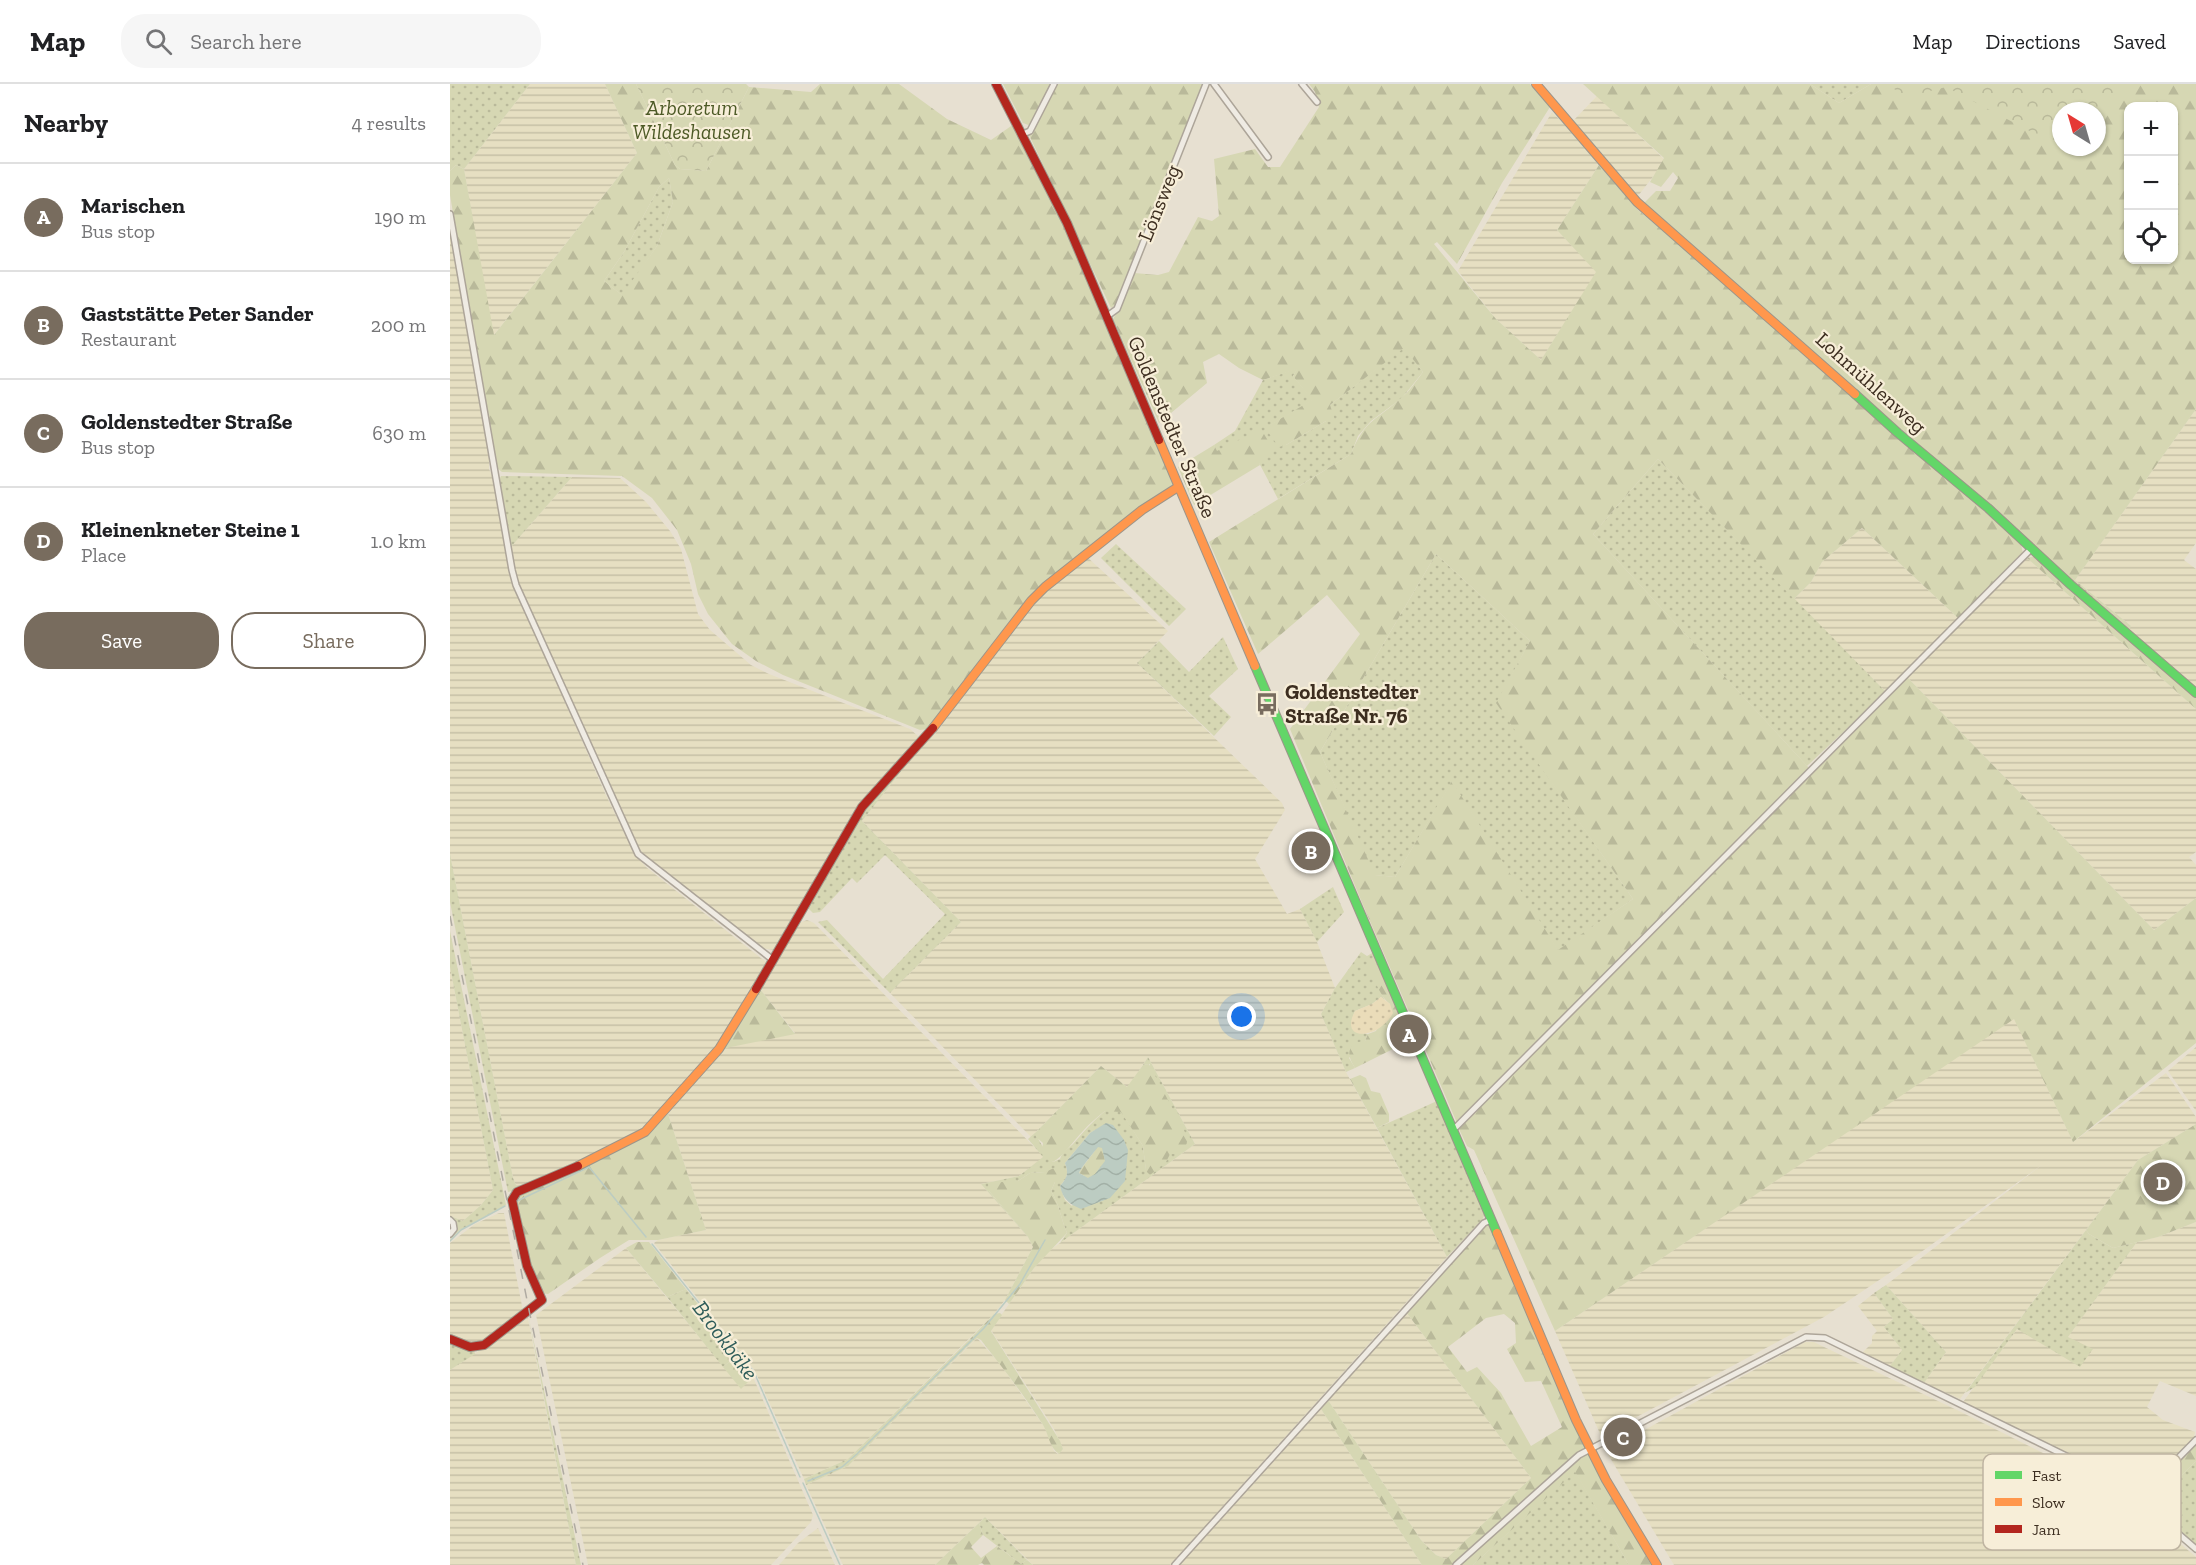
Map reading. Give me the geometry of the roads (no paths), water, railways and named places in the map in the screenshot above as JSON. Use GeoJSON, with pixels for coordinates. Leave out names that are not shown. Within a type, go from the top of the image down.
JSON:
{"type":"FeatureCollection","features":[{"type":"Feature","properties":{"kind":"street","name":"Goldenstedter Straße"},"geometry":{"type":"LineString","coordinates":[[996,84],[1067,223],[1590,1450],[1657,1565]]}},
{"type":"Feature","properties":{"kind":"street"},"geometry":{"type":"LineString","coordinates":[[1023,134],[1030,130],[1054,84]]}},
{"type":"Feature","properties":{"kind":"street","name":"Lönsweg"},"geometry":{"type":"LineString","coordinates":[[1106,317],[1117,309],[1206,84]]}},
{"type":"Feature","properties":{"kind":"street"},"geometry":{"type":"LineString","coordinates":[[1214,84],[1268,157]]}},
{"type":"Feature","properties":{"kind":"street"},"geometry":{"type":"LineString","coordinates":[[1302,84],[1317,102]]}},
{"type":"Feature","properties":{"kind":"street","name":"Lohmühlenweg"},"geometry":{"type":"LineString","coordinates":[[1536,84],[1637,202],[2196,693]]}},
{"type":"Feature","properties":{"kind":"street"},"geometry":{"type":"LineString","coordinates":[[450,214],[516,585],[633,846],[645,861],[773,960]]}},
{"type":"Feature","properties":{"kind":"street"},"geometry":{"type":"LineString","coordinates":[[450,1339],[470,1347],[484,1346],[542,1300],[527,1266],[512,1200],[514,1195],[562,1174],[645,1132],[718,1049],[862,807],[927,736],[1030,601],[1133,517],[1178,487]]}},
{"type":"Feature","properties":{"kind":"street"},"geometry":{"type":"LineString","coordinates":[[1452,1129],[1584,1000],[2031,548]]}},
{"type":"Feature","properties":{"kind":"street"},"geometry":{"type":"LineString","coordinates":[[450,1220],[454,1229],[450,1234]]}},
{"type":"Feature","properties":{"kind":"street"},"geometry":{"type":"LineString","coordinates":[[1175,1565],[1484,1223],[1491,1220]]}},
{"type":"Feature","properties":{"kind":"street"},"geometry":{"type":"LineString","coordinates":[[1456,1565],[1578,1455],[1798,1340],[1816,1336],[1825,1338],[2062,1454]]}},
{"type":"Feature","properties":{"kind":"street"},"geometry":{"type":"LineString","coordinates":[[2181,1455],[2196,1440]]}},
{"type":"Feature","properties":{"kind":"street"},"geometry":{"type":"LineString","coordinates":[[2181,1536],[2196,1549]]}},
{"type":"Feature","properties":{"kind":"water"},"geometry":{"type":"Polygon","coordinates":[[[1106,1123],[1113,1125],[1124,1140],[1128,1150],[1125,1181],[1110,1198],[1081,1209],[1067,1200],[1060,1186],[1067,1176],[1065,1163],[1090,1133],[1106,1123]],[[1098,1147],[1079,1173],[1088,1178],[1095,1174],[1105,1161],[1102,1148],[1098,1147]]]}},
{"type":"Feature","properties":{"kind":"waterway","name":"Brookbäke"},"geometry":{"type":"LineString","coordinates":[[515,1202],[589,1167],[646,1237]]}},
{"type":"Feature","properties":{"kind":"waterway","name":"Brookbäke"},"geometry":{"type":"LineString","coordinates":[[450,1241],[461,1230],[505,1206]]}},
{"type":"Feature","properties":{"kind":"waterway"},"geometry":{"type":"LineString","coordinates":[[808,1481],[842,1467],[857,1454],[984,1328],[1020,1284],[1045,1240]]}},
{"type":"Feature","properties":{"kind":"waterway","name":"Brookbäke"},"geometry":{"type":"LineString","coordinates":[[652,1244],[754,1372],[800,1477]]}},
{"type":"Feature","properties":{"kind":"waterway","name":"Brookbäke"},"geometry":{"type":"LineString","coordinates":[[803,1483],[840,1565]]}},
{"type":"Feature","properties":{"kind":"railway"},"geometry":{"type":"LineString","coordinates":[[450,916],[583,1565]]}},
{"type":"Feature","properties":{"kind":"place","name":"Goldenstedter Straße Nr. 76"},"geometry":{"type":"Point","coordinates":[1267,704]}},
{"type":"Feature","properties":{"kind":"place","name":"Gaststätte Peter Sander"},"geometry":{"type":"Point","coordinates":[1311,851]}},
{"type":"Feature","properties":{"kind":"place","name":"Marischen"},"geometry":{"type":"Point","coordinates":[1409,1034]}},
{"type":"Feature","properties":{"kind":"place","name":"Kleinenkneter Steine 1"},"geometry":{"type":"Point","coordinates":[2163,1182]}},
{"type":"Feature","properties":{"kind":"place","name":"Goldenstedter Straße"},"geometry":{"type":"Point","coordinates":[1623,1437]}},
{"type":"Feature","properties":{"kind":"park label","name":"Arboretum Wildeshausen"},"geometry":{"type":"Point","coordinates":[692,120]}}]}
